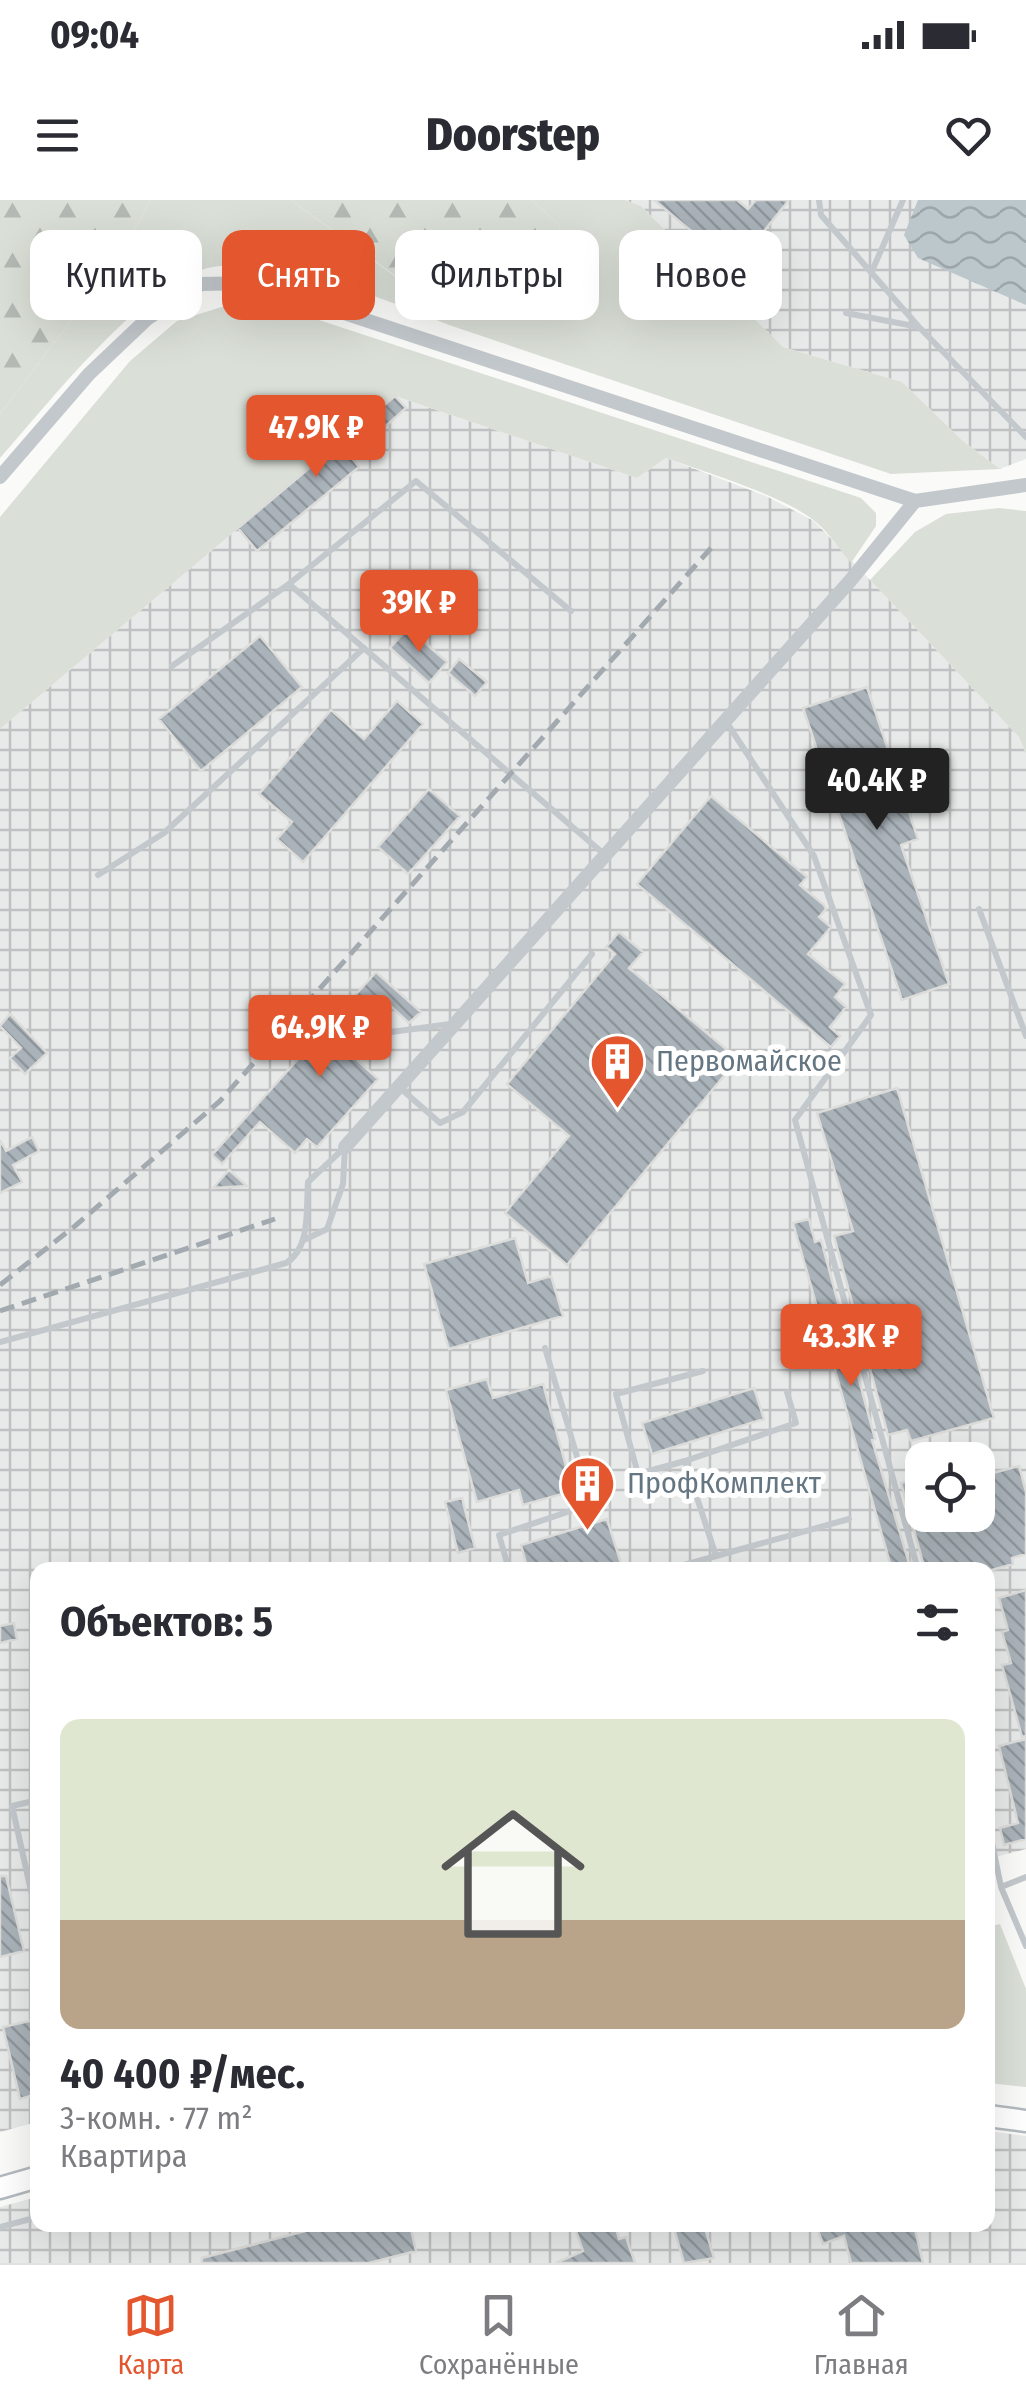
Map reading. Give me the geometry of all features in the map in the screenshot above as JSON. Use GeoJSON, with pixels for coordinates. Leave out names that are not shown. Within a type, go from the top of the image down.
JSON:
{"type":"FeatureCollection","features":[{"type":"Feature","properties":{"kind":"street"},"geometry":{"type":"LineString","coordinates":[[0,478],[89,374],[148,318],[201,284],[253,283],[915,502],[1026,486]]}},
{"type":"Feature","properties":{"kind":"street"},"geometry":{"type":"LineString","coordinates":[[345,1147],[850,581],[915,502]]}},
{"type":"Feature","properties":{"kind":"street"},"geometry":{"type":"LineString","coordinates":[[995,2117],[1026,2121]]}},
{"type":"Feature","properties":{"kind":"street"},"geometry":{"type":"LineString","coordinates":[[0,2188],[30,2179]]}},
{"type":"Feature","properties":{"kind":"lane"},"geometry":{"type":"LineString","coordinates":[[819,200],[821,215],[919,327],[1026,438]]}},
{"type":"Feature","properties":{"kind":"lane"},"geometry":{"type":"LineString","coordinates":[[872,271],[903,200]]}},
{"type":"Feature","properties":{"kind":"lane"},"geometry":{"type":"LineString","coordinates":[[846,313],[919,327]]}},
{"type":"Feature","properties":{"kind":"lane"},"geometry":{"type":"LineString","coordinates":[[172,666],[290,584],[416,481],[571,612]]}},
{"type":"Feature","properties":{"kind":"lane"},"geometry":{"type":"LineString","coordinates":[[290,584],[604,854]]}},
{"type":"Feature","properties":{"kind":"lane"},"geometry":{"type":"LineString","coordinates":[[98,875],[164,833],[364,648]]}},
{"type":"Feature","properties":{"kind":"lane"},"geometry":{"type":"LineString","coordinates":[[725,720],[814,856],[871,1015],[795,1120],[916,1562]]}},
{"type":"Feature","properties":{"kind":"lane"},"geometry":{"type":"LineString","coordinates":[[979,909],[1026,1036]]}},
{"type":"Feature","properties":{"kind":"lane"},"geometry":{"type":"LineString","coordinates":[[398,1086],[440,1123],[463,1112],[592,954]]}},
{"type":"Feature","properties":{"kind":"lane"},"geometry":{"type":"LineString","coordinates":[[362,1036],[455,1023]]}},
{"type":"Feature","properties":{"kind":"lane"},"geometry":{"type":"LineString","coordinates":[[304,1240],[327,1228],[343,1184],[345,1147]]}},
{"type":"Feature","properties":{"kind":"lane"},"geometry":{"type":"LineString","coordinates":[[0,1342],[286,1263],[298,1256],[304,1240],[308,1182],[345,1147]]}},
{"type":"Feature","properties":{"kind":"lane"},"geometry":{"type":"LineString","coordinates":[[507,1562],[499,1535],[591,1504],[545,1348]]}},
{"type":"Feature","properties":{"kind":"lane"},"geometry":{"type":"LineString","coordinates":[[704,1371],[616,1394],[638,1474],[796,1423],[787,1392]]}},
{"type":"Feature","properties":{"kind":"lane"},"geometry":{"type":"LineString","coordinates":[[685,1461],[716,1556]]}},
{"type":"Feature","properties":{"kind":"lane"},"geometry":{"type":"LineString","coordinates":[[697,1562],[849,1519]]}},
{"type":"Feature","properties":{"kind":"lane"},"geometry":{"type":"LineString","coordinates":[[30,1802],[12,1806],[30,1886]]}},
{"type":"Feature","properties":{"kind":"lane"},"geometry":{"type":"LineString","coordinates":[[995,1857],[1001,1887],[1026,1946]]}},
{"type":"Feature","properties":{"kind":"lane"},"geometry":{"type":"LineString","coordinates":[[1001,1887],[1026,1878]]}},
{"type":"Feature","properties":{"kind":"lane"},"geometry":{"type":"LineString","coordinates":[[0,2228],[30,2219]]}},
{"type":"Feature","properties":{"kind":"shaded area"},"geometry":{"type":"Polygon","coordinates":[[[625,200],[1026,200],[1026,459],[1000,469],[963,441],[902,382],[783,347],[756,320],[782,320],[782,230],[665,230],[641,206],[625,200]]]}},
{"type":"Feature","properties":{"kind":"shaded area"},"geometry":{"type":"Polygon","coordinates":[[[395,396],[637,478],[666,458],[766,496],[814,521],[1019,737],[1026,754],[1026,1849],[995,1857],[995,1562],[30,1562],[30,2124],[0,2132],[0,729],[395,396]]]}},
{"type":"Feature","properties":{"kind":"shaded area"},"geometry":{"type":"Polygon","coordinates":[[[995,2132],[1026,2136],[1026,2263],[0,2263],[0,2207],[30,2199],[30,2232],[995,2232],[995,2132]]]}},
{"type":"Feature","properties":{"kind":"green space"},"geometry":{"type":"Polygon","coordinates":[[[0,200],[150,200],[134,230],[30,230],[30,320],[72,320],[0,414],[0,200]]]}},
{"type":"Feature","properties":{"kind":"green space"},"geometry":{"type":"Polygon","coordinates":[[[150,200],[291,200],[332,230],[222,230],[222,266],[202,271],[202,230],[134,230],[150,200]]]}},
{"type":"Feature","properties":{"kind":"green space"},"geometry":{"type":"Polygon","coordinates":[[[291,200],[532,200],[560,226],[560,230],[395,230],[395,276],[375,261],[375,230],[332,230],[291,200]]]}},
{"type":"Feature","properties":{"kind":"green space"},"geometry":{"type":"Polygon","coordinates":[[[532,200],[625,200],[641,206],[665,230],[619,230],[619,320],[756,320],[783,347],[902,382],[963,441],[1000,469],[891,474],[436,320],[599,320],[599,230],[560,230],[532,200]]]}},
{"type":"Feature","properties":{"kind":"green space"},"geometry":{"type":"Polygon","coordinates":[[[375,262],[395,276],[395,304],[375,297],[375,262]]]}},
{"type":"Feature","properties":{"kind":"green space"},"geometry":{"type":"Polygon","coordinates":[[[222,307],[222,320],[319,320],[861,498],[876,513],[876,526],[851,563],[821,526],[802,512],[722,478],[666,458],[637,478],[395,396],[0,729],[0,517],[130,361],[177,321],[202,320],[202,313],[222,307]]]}},
{"type":"Feature","properties":{"kind":"green space"},"geometry":{"type":"Polygon","coordinates":[[[72,320],[127,320],[0,458],[0,414],[72,320]]]}},
{"type":"Feature","properties":{"kind":"green space"},"geometry":{"type":"Polygon","coordinates":[[[999,508],[1026,511],[1026,754],[1019,737],[870,580],[915,532],[946,514],[999,508]]]}},
{"type":"Feature","properties":{"kind":"green space"},"geometry":{"type":"Polygon","coordinates":[[[1000,1924],[1026,1989],[1026,2087],[995,2084],[995,1925],[1000,1924]]]}},
{"type":"Feature","properties":{"kind":"water"},"geometry":{"type":"Polygon","coordinates":[[[918,200],[1026,200],[1026,305],[918,258],[904,235],[918,200]]]}},
{"type":"Feature","properties":{"kind":"building"},"geometry":{"type":"Polygon","coordinates":[[[654,200],[737,200],[748,209],[756,200],[789,200],[765,230],[690,230],[654,200]]]}},
{"type":"Feature","properties":{"kind":"building"},"geometry":{"type":"Polygon","coordinates":[[[395,396],[406,408],[351,457],[359,467],[257,551],[238,528],[395,396]]]}},
{"type":"Feature","properties":{"kind":"building"},"geometry":{"type":"Polygon","coordinates":[[[408,628],[447,662],[429,683],[390,648],[408,628]]]}},
{"type":"Feature","properties":{"kind":"building"},"geometry":{"type":"Polygon","coordinates":[[[260,636],[302,687],[201,771],[159,719],[260,636]]]}},
{"type":"Feature","properties":{"kind":"building"},"geometry":{"type":"Polygon","coordinates":[[[459,659],[487,682],[475,696],[448,673],[459,659]]]}},
{"type":"Feature","properties":{"kind":"building"},"geometry":{"type":"Polygon","coordinates":[[[867,687],[918,839],[901,845],[949,984],[902,1000],[803,708],[867,687]]]}},
{"type":"Feature","properties":{"kind":"building"},"geometry":{"type":"Polygon","coordinates":[[[397,701],[423,724],[303,862],[277,839],[292,822],[259,794],[331,710],[364,739],[397,701]]]}},
{"type":"Feature","properties":{"kind":"building"},"geometry":{"type":"Polygon","coordinates":[[[429,789],[460,816],[408,874],[378,847],[429,789]]]}},
{"type":"Feature","properties":{"kind":"building"},"geometry":{"type":"Polygon","coordinates":[[[711,796],[807,877],[800,885],[826,909],[819,917],[831,927],[808,954],[845,984],[835,997],[846,1007],[830,1027],[840,1036],[831,1047],[637,884],[711,796]]]}},
{"type":"Feature","properties":{"kind":"building","name":"Первомайское"},"geometry":{"type":"Polygon","coordinates":[[[619,932],[643,952],[629,968],[738,1059],[567,1265],[505,1213],[569,1136],[507,1084],[615,954],[606,947],[619,932]]]}},
{"type":"Feature","properties":{"kind":"building"},"geometry":{"type":"Polygon","coordinates":[[[376,972],[421,1012],[409,1023],[380,996],[338,1043],[378,1079],[317,1147],[307,1139],[295,1153],[260,1122],[222,1164],[212,1155],[376,972]]]}},
{"type":"Feature","properties":{"kind":"building"},"geometry":{"type":"Polygon","coordinates":[[[10,1014],[47,1053],[25,1074],[10,1058],[21,1048],[0,1026],[10,1014]]]}},
{"type":"Feature","properties":{"kind":"building"},"geometry":{"type":"Polygon","coordinates":[[[897,1088],[994,1418],[911,1441],[907,1430],[888,1435],[834,1236],[853,1231],[817,1113],[897,1088]]]}},
{"type":"Feature","properties":{"kind":"building"},"geometry":{"type":"Polygon","coordinates":[[[32,1137],[39,1151],[13,1165],[22,1182],[0,1193],[0,1140],[6,1151],[32,1137]]]}},
{"type":"Feature","properties":{"kind":"building"},"geometry":{"type":"Polygon","coordinates":[[[229,1170],[247,1186],[213,1188],[229,1170]]]}},
{"type":"Feature","properties":{"kind":"building"},"geometry":{"type":"Polygon","coordinates":[[[809,1219],[815,1242],[821,1240],[875,1439],[872,1440],[909,1562],[890,1562],[793,1223],[809,1219]]]}},
{"type":"Feature","properties":{"kind":"building"},"geometry":{"type":"Polygon","coordinates":[[[515,1238],[528,1283],[551,1276],[563,1316],[449,1349],[424,1264],[515,1238]]]}},
{"type":"Feature","properties":{"kind":"building"},"geometry":{"type":"Polygon","coordinates":[[[487,1379],[493,1398],[543,1384],[573,1491],[523,1505],[519,1490],[477,1502],[446,1390],[487,1379]]]}},
{"type":"Feature","properties":{"kind":"building"},"geometry":{"type":"Polygon","coordinates":[[[754,1388],[764,1419],[652,1454],[642,1423],[754,1388]]]}},
{"type":"Feature","properties":{"kind":"building"},"geometry":{"type":"Polygon","coordinates":[[[1019,1466],[1026,1492],[1026,1554],[1012,1558],[1013,1564],[995,1569],[995,1562],[923,1562],[915,1532],[995,1532],[995,1472],[1019,1466]]]}},
{"type":"Feature","properties":{"kind":"building"},"geometry":{"type":"Polygon","coordinates":[[[462,1498],[475,1548],[458,1553],[445,1502],[462,1498]]]}},
{"type":"Feature","properties":{"kind":"building","name":"ПрофКомплект"},"geometry":{"type":"Polygon","coordinates":[[[607,1519],[620,1562],[526,1562],[521,1545],[607,1519]]]}},
{"type":"Feature","properties":{"kind":"building"},"geometry":{"type":"Polygon","coordinates":[[[1026,1590],[1026,1736],[1022,1737],[1002,1665],[1011,1663],[1002,1632],[1008,1630],[999,1598],[1026,1590]]]}},
{"type":"Feature","properties":{"kind":"building"},"geometry":{"type":"Polygon","coordinates":[[[14,1623],[17,1639],[0,1643],[0,1626],[14,1623]]]}},
{"type":"Feature","properties":{"kind":"building"},"geometry":{"type":"Polygon","coordinates":[[[1026,1739],[1026,1839],[1004,1845],[1000,1828],[1018,1823],[999,1746],[1026,1739]]]}},
{"type":"Feature","properties":{"kind":"building"},"geometry":{"type":"Polygon","coordinates":[[[0,1876],[6,1876],[24,1951],[0,1957],[0,1876]]]}},
{"type":"Feature","properties":{"kind":"building"},"geometry":{"type":"Polygon","coordinates":[[[30,2021],[30,2096],[20,2099],[3,2027],[30,2021]]]}},
{"type":"Feature","properties":{"kind":"building"},"geometry":{"type":"Polygon","coordinates":[[[301,2232],[412,2232],[416,2251],[369,2263],[202,2263],[202,2258],[301,2232]]]}},
{"type":"Feature","properties":{"kind":"building"},"geometry":{"type":"Polygon","coordinates":[[[576,2232],[617,2232],[619,2239],[626,2237],[635,2263],[556,2263],[583,2251],[576,2232]]]}},
{"type":"Feature","properties":{"kind":"building"},"geometry":{"type":"Polygon","coordinates":[[[675,2232],[706,2232],[714,2258],[684,2263],[675,2232]]]}},
{"type":"Feature","properties":{"kind":"building"},"geometry":{"type":"Polygon","coordinates":[[[819,2232],[916,2232],[923,2263],[851,2263],[844,2236],[823,2244],[819,2232]]]}},
{"type":"Feature","properties":{"kind":"railway"},"geometry":{"type":"LineString","coordinates":[[0,1285],[220,1101],[711,548]]}},
{"type":"Feature","properties":{"kind":"railway"},"geometry":{"type":"LineString","coordinates":[[0,1311],[275,1219]]}},
{"type":"Feature","properties":{"kind":"place","name":"Первомайское"},"geometry":{"type":"Point","coordinates":[617,1110]}},
{"type":"Feature","properties":{"kind":"place","name":"ПрофКомплект"},"geometry":{"type":"Point","coordinates":[588,1532]}}]}
